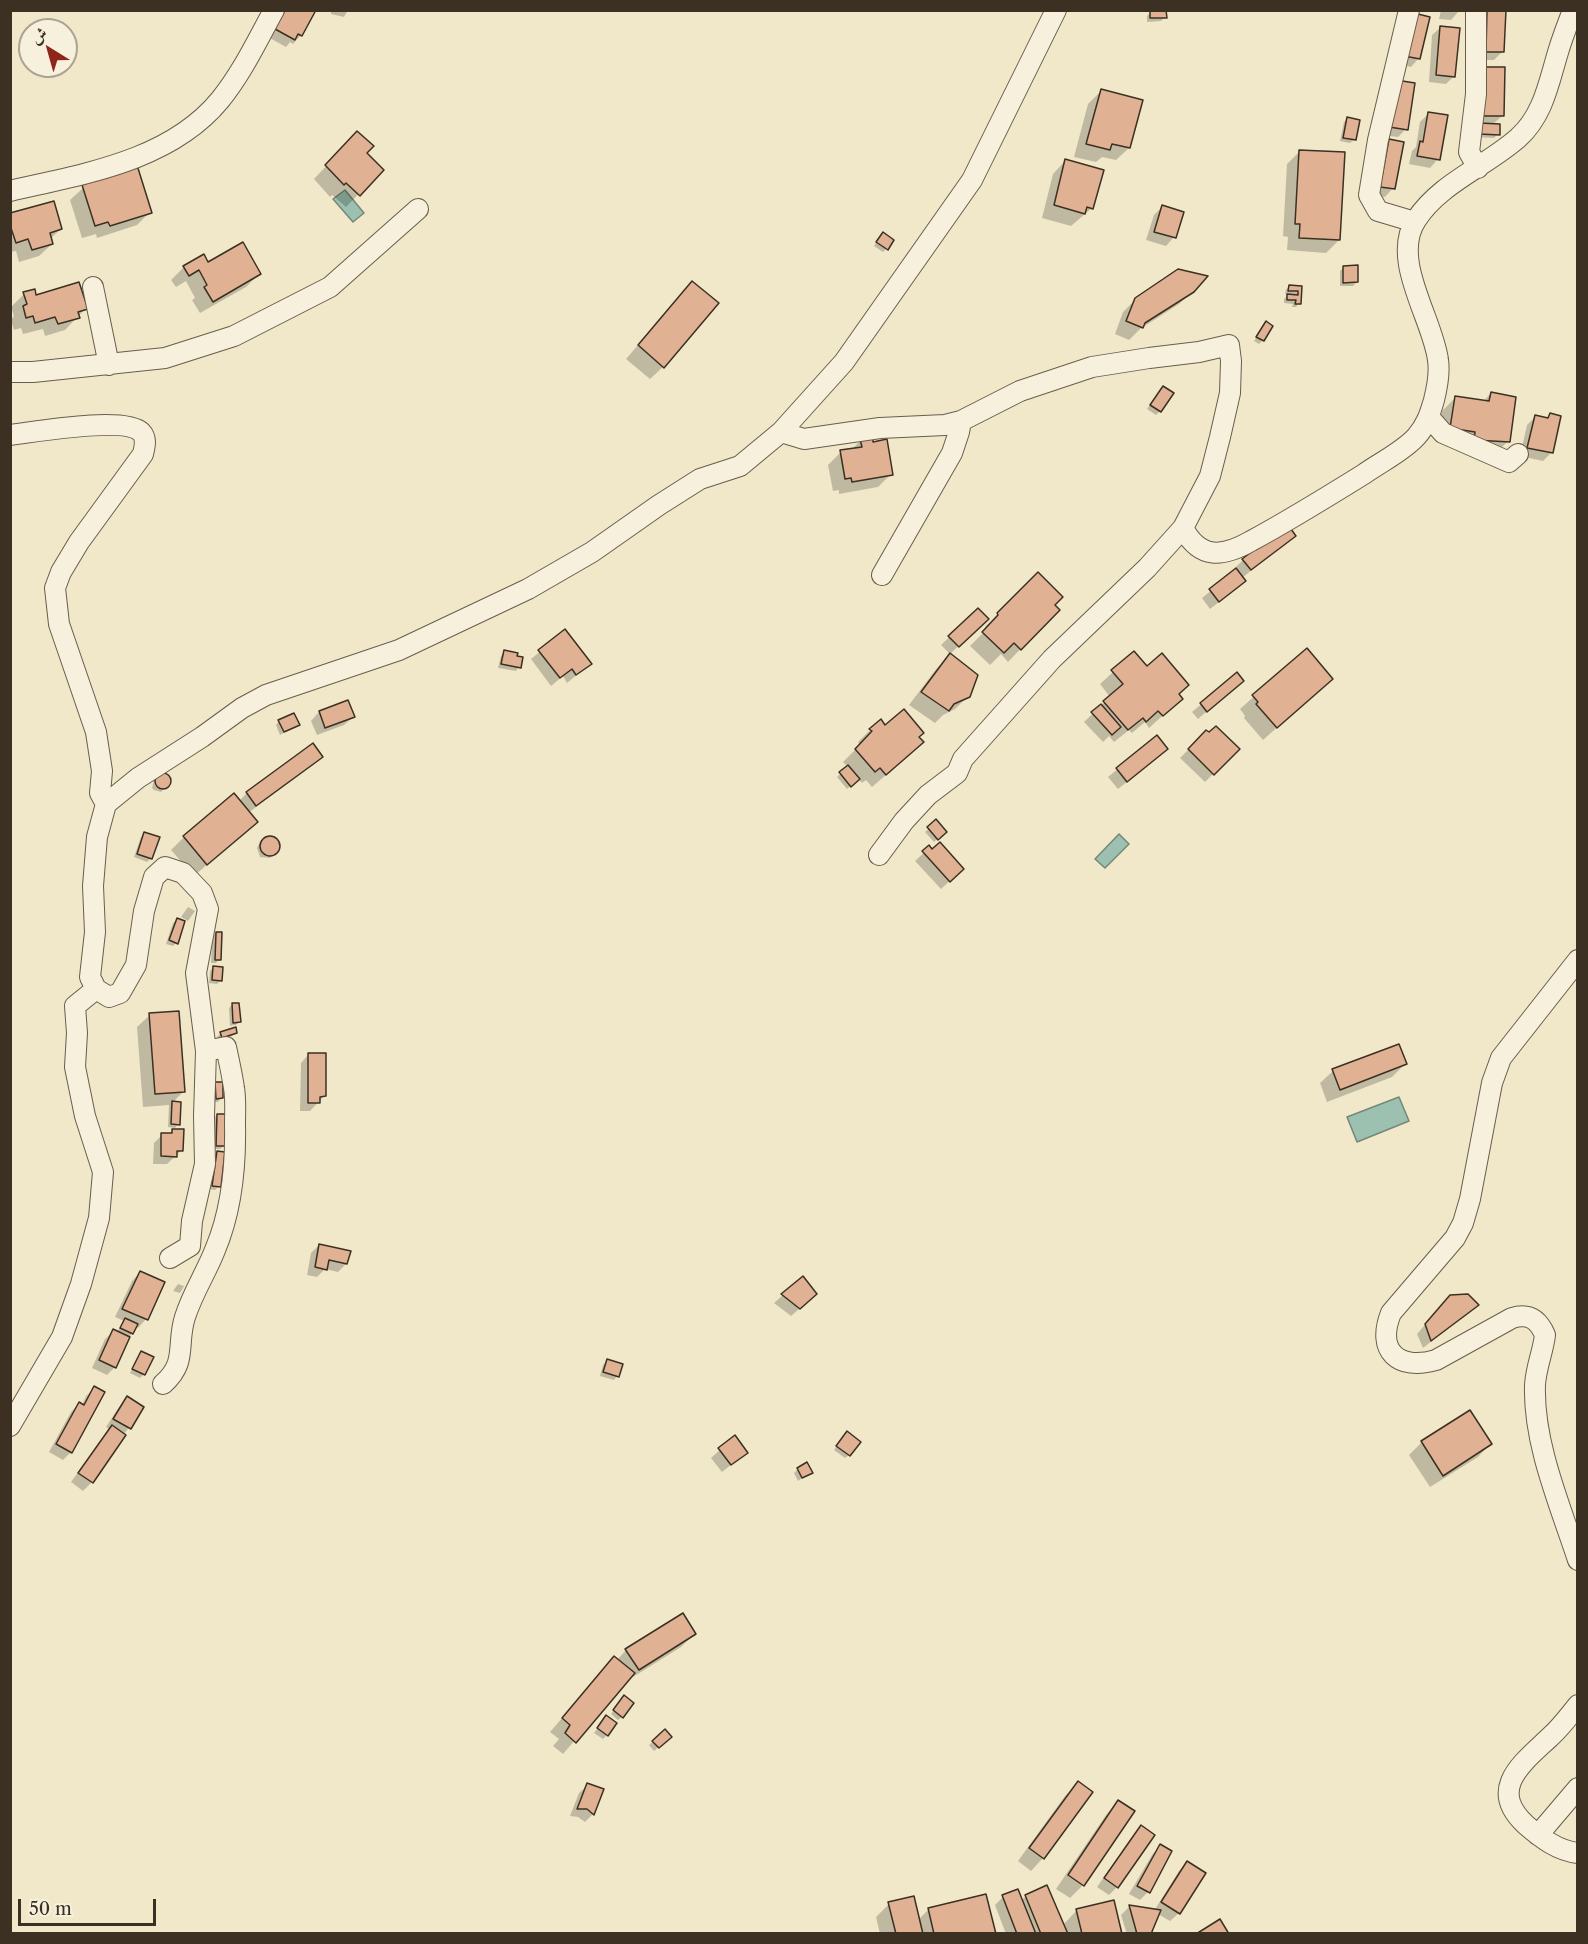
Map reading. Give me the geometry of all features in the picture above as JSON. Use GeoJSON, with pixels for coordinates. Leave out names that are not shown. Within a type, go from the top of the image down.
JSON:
{"type":"FeatureCollection","features":[{"type":"Feature","properties":{"kind":"street"},"geometry":{"type":"LineString","coordinates":[[10,191],[76,175],[149,153],[178,137],[206,114],[226,93],[240,74],[274,10]]}},
{"type":"Feature","properties":{"kind":"street"},"geometry":{"type":"LineString","coordinates":[[171,1258],[190,1246],[192,1221],[205,1164],[206,1051],[196,973],[208,909],[202,893],[183,873],[165,867],[154,877],[144,911],[136,965],[120,993],[109,997],[96,990],[90,977],[95,932],[93,886],[97,837],[106,804],[138,778],[242,708],[266,696],[399,650],[528,589],[592,552],[700,479],[740,466],[781,432],[844,362],[972,180],[1056,10]]}},
{"type":"Feature","properties":{"kind":"street"},"geometry":{"type":"LineString","coordinates":[[1409,10],[1378,140],[1369,195],[1378,211],[1415,222]]}},
{"type":"Feature","properties":{"kind":"street"},"geometry":{"type":"LineString","coordinates":[[1476,10],[1476,94],[1469,152],[1478,168]]}},
{"type":"Feature","properties":{"kind":"street"},"geometry":{"type":"LineString","coordinates":[[1183,528],[1198,546],[1217,554],[1234,551],[1313,506],[1390,457],[1416,437],[1430,417],[1437,388],[1438,361],[1432,332],[1410,269],[1408,242],[1415,222],[1437,195],[1519,138],[1536,117],[1573,10]]}},
{"type":"Feature","properties":{"kind":"street"},"geometry":{"type":"LineString","coordinates":[[10,372],[33,372],[165,358],[234,336],[330,287],[418,209]]}},
{"type":"Feature","properties":{"kind":"street"},"geometry":{"type":"LineString","coordinates":[[93,287],[109,365]]}},
{"type":"Feature","properties":{"kind":"street"},"geometry":{"type":"LineString","coordinates":[[781,432],[804,439],[880,429],[945,425],[961,421],[1020,391],[1092,367],[1199,352],[1229,345],[1230,393],[1220,437],[1210,476],[1183,528],[1147,568],[1052,659],[963,759],[957,773],[927,795],[879,855]]}},
{"type":"Feature","properties":{"kind":"street"},"geometry":{"type":"LineString","coordinates":[[1430,417],[1443,433],[1509,462],[1518,454]]}},
{"type":"Feature","properties":{"kind":"street"},"geometry":{"type":"LineString","coordinates":[[882,575],[952,453],[961,421]]}},
{"type":"Feature","properties":{"kind":"street"},"geometry":{"type":"LineString","coordinates":[[10,435],[91,425],[117,425],[132,427],[142,433],[146,442],[143,454],[60,572],[55,588],[59,624],[96,732],[102,771],[100,793],[106,804]]}},
{"type":"Feature","properties":{"kind":"street"},"geometry":{"type":"LineString","coordinates":[[1578,960],[1501,1058],[1492,1083],[1470,1199],[1463,1223],[1440,1258],[1391,1313],[1386,1324],[1385,1337],[1388,1350],[1398,1358],[1409,1363],[1424,1363],[1436,1360],[1512,1318],[1520,1315],[1529,1316],[1536,1321],[1545,1335],[1536,1368],[1535,1406],[1538,1425],[1543,1451],[1578,1560]]}},
{"type":"Feature","properties":{"kind":"street"},"geometry":{"type":"LineString","coordinates":[[10,1426],[62,1337],[81,1284],[99,1218],[103,1172],[85,1116],[75,1067],[77,1033],[75,1006],[96,990]]}},
{"type":"Feature","properties":{"kind":"street"},"geometry":{"type":"LineString","coordinates":[[163,1384],[173,1375],[179,1362],[184,1319],[198,1283],[215,1252],[222,1232],[235,1174],[235,1090],[226,1047],[206,1051]]}},
{"type":"Feature","properties":{"kind":"street"},"geometry":{"type":"LineString","coordinates":[[1578,1705],[1552,1736],[1525,1760],[1509,1784],[1509,1794],[1516,1814],[1538,1835],[1555,1846],[1578,1853]]}},
{"type":"Feature","properties":{"kind":"street"},"geometry":{"type":"LineString","coordinates":[[1538,1835],[1578,1788]]}},
{"type":"Feature","properties":{"kind":"shaded area"},"geometry":{"type":"Polygon","coordinates":[[[345,190],[364,213],[353,222],[333,199],[345,190]]]}},
{"type":"Feature","properties":{"kind":"shaded area"},"geometry":{"type":"Polygon","coordinates":[[[1119,834],[1129,844],[1105,868],[1095,859],[1119,834]]]}},
{"type":"Feature","properties":{"kind":"shaded area"},"geometry":{"type":"Polygon","coordinates":[[[1399,1097],[1409,1121],[1357,1142],[1347,1117],[1399,1097]]]}},
{"type":"Feature","properties":{"kind":"building"},"geometry":{"type":"Polygon","coordinates":[[[285,10],[316,10],[302,36],[298,34],[295,40],[275,29],[285,10]]]}},
{"type":"Feature","properties":{"kind":"building"},"geometry":{"type":"Polygon","coordinates":[[[1166,10],[1167,18],[1150,18],[1150,11],[1166,10]]]}},
{"type":"Feature","properties":{"kind":"building"},"geometry":{"type":"Polygon","coordinates":[[[1487,10],[1506,10],[1504,52],[1486,52],[1487,10]]]}},
{"type":"Feature","properties":{"kind":"building"},"geometry":{"type":"Polygon","coordinates":[[[1414,13],[1430,17],[1420,59],[1404,56],[1414,13]]]}},
{"type":"Feature","properties":{"kind":"building"},"geometry":{"type":"Polygon","coordinates":[[[1440,26],[1460,28],[1455,77],[1436,75],[1440,26]]]}},
{"type":"Feature","properties":{"kind":"building"},"geometry":{"type":"Polygon","coordinates":[[[1486,67],[1505,67],[1504,116],[1480,116],[1480,99],[1485,99],[1486,67]]]}},
{"type":"Feature","properties":{"kind":"building"},"geometry":{"type":"Polygon","coordinates":[[[1396,80],[1415,83],[1408,130],[1389,127],[1396,80]]]}},
{"type":"Feature","properties":{"kind":"building"},"geometry":{"type":"Polygon","coordinates":[[[1101,89],[1143,100],[1130,148],[1112,144],[1110,150],[1086,144],[1101,89]]]}},
{"type":"Feature","properties":{"kind":"building"},"geometry":{"type":"Polygon","coordinates":[[[1428,112],[1448,115],[1440,160],[1417,156],[1420,141],[1423,142],[1428,112]]]}},
{"type":"Feature","properties":{"kind":"building"},"geometry":{"type":"Polygon","coordinates":[[[1347,117],[1360,120],[1356,140],[1343,138],[1347,117]]]}},
{"type":"Feature","properties":{"kind":"building"},"geometry":{"type":"Polygon","coordinates":[[[1479,123],[1500,124],[1500,135],[1479,134],[1479,123]]]}},
{"type":"Feature","properties":{"kind":"building"},"geometry":{"type":"Polygon","coordinates":[[[357,131],[374,146],[367,153],[384,170],[360,196],[346,183],[344,185],[325,165],[357,131]]]}},
{"type":"Feature","properties":{"kind":"building"},"geometry":{"type":"Polygon","coordinates":[[[1389,139],[1404,142],[1395,189],[1380,187],[1389,139]]]}},
{"type":"Feature","properties":{"kind":"building"},"geometry":{"type":"Polygon","coordinates":[[[1299,150],[1345,152],[1340,240],[1299,238],[1300,224],[1295,224],[1299,150]]]}},
{"type":"Feature","properties":{"kind":"building"},"geometry":{"type":"Polygon","coordinates":[[[1065,159],[1104,170],[1093,209],[1087,207],[1085,214],[1054,205],[1065,159]]]}},
{"type":"Feature","properties":{"kind":"building"},"geometry":{"type":"Polygon","coordinates":[[[137,165],[152,213],[110,226],[108,222],[95,226],[82,185],[94,181],[93,177],[137,165]]]}},
{"type":"Feature","properties":{"kind":"building"},"geometry":{"type":"Polygon","coordinates":[[[54,201],[62,229],[50,233],[53,244],[32,250],[28,239],[16,243],[10,225],[10,213],[54,201]]]}},
{"type":"Feature","properties":{"kind":"building"},"geometry":{"type":"Polygon","coordinates":[[[1162,205],[1184,212],[1176,238],[1154,232],[1162,205]]]}},
{"type":"Feature","properties":{"kind":"building"},"geometry":{"type":"Polygon","coordinates":[[[883,232],[894,240],[888,250],[876,242],[883,232]]]}},
{"type":"Feature","properties":{"kind":"building"},"geometry":{"type":"Polygon","coordinates":[[[243,242],[261,274],[213,302],[204,287],[207,285],[199,270],[189,276],[183,266],[204,254],[208,262],[243,242]]]}},
{"type":"Feature","properties":{"kind":"building"},"geometry":{"type":"Polygon","coordinates":[[[1358,265],[1358,282],[1343,283],[1343,266],[1358,265]]]}},
{"type":"Feature","properties":{"kind":"building"},"geometry":{"type":"Polygon","coordinates":[[[1178,269],[1208,276],[1194,292],[1145,323],[1143,328],[1126,321],[1135,298],[1178,269]]]}},
{"type":"Feature","properties":{"kind":"building"},"geometry":{"type":"Polygon","coordinates":[[[692,281],[719,303],[664,368],[638,345],[692,281]]]}},
{"type":"Feature","properties":{"kind":"building"},"geometry":{"type":"Polygon","coordinates":[[[79,282],[88,309],[78,312],[80,318],[58,324],[55,317],[35,323],[33,316],[26,318],[23,306],[27,304],[23,292],[35,289],[36,295],[79,282]]]}},
{"type":"Feature","properties":{"kind":"building"},"geometry":{"type":"Polygon","coordinates":[[[1289,285],[1302,286],[1301,304],[1295,304],[1296,300],[1287,300],[1287,294],[1298,295],[1298,291],[1288,291],[1289,285]]]}},
{"type":"Feature","properties":{"kind":"building"},"geometry":{"type":"Polygon","coordinates":[[[1266,321],[1273,326],[1264,341],[1256,337],[1266,321]]]}},
{"type":"Feature","properties":{"kind":"building"},"geometry":{"type":"Polygon","coordinates":[[[1163,386],[1174,393],[1161,412],[1150,405],[1163,386]]]}},
{"type":"Feature","properties":{"kind":"building"},"geometry":{"type":"Polygon","coordinates":[[[1491,392],[1516,397],[1510,442],[1474,440],[1475,432],[1450,428],[1455,396],[1489,401],[1491,392]]]}},
{"type":"Feature","properties":{"kind":"building"},"geometry":{"type":"Polygon","coordinates":[[[1550,413],[1561,416],[1553,453],[1527,448],[1535,415],[1548,418],[1550,413]]]}},
{"type":"Feature","properties":{"kind":"building"},"geometry":{"type":"Polygon","coordinates":[[[873,436],[873,442],[887,439],[893,475],[852,482],[851,478],[845,479],[840,450],[862,447],[860,439],[873,436]]]}},
{"type":"Feature","properties":{"kind":"building"},"geometry":{"type":"Polygon","coordinates":[[[1288,525],[1296,536],[1251,570],[1242,559],[1288,525]]]}},
{"type":"Feature","properties":{"kind":"building"},"geometry":{"type":"Polygon","coordinates":[[[1236,568],[1246,581],[1219,602],[1209,589],[1236,568]]]}},
{"type":"Feature","properties":{"kind":"building"},"geometry":{"type":"Polygon","coordinates":[[[1038,572],[1063,597],[1055,605],[1060,610],[1021,650],[1014,643],[1004,653],[982,632],[998,615],[997,613],[1038,572]]]}},
{"type":"Feature","properties":{"kind":"building"},"geometry":{"type":"Polygon","coordinates":[[[978,608],[989,619],[959,647],[948,636],[978,608]]]}},
{"type":"Feature","properties":{"kind":"building"},"geometry":{"type":"Polygon","coordinates":[[[565,629],[592,664],[576,675],[572,669],[560,678],[538,650],[565,629]]]}},
{"type":"Feature","properties":{"kind":"building"},"geometry":{"type":"Polygon","coordinates":[[[1307,648],[1333,679],[1277,728],[1256,704],[1258,702],[1252,695],[1307,648]]]}},
{"type":"Feature","properties":{"kind":"building"},"geometry":{"type":"Polygon","coordinates":[[[504,650],[518,653],[517,656],[523,657],[521,668],[501,664],[504,650]]]}},
{"type":"Feature","properties":{"kind":"building"},"geometry":{"type":"Polygon","coordinates":[[[1134,651],[1147,666],[1162,653],[1189,685],[1179,694],[1183,699],[1163,716],[1158,711],[1146,722],[1143,718],[1128,730],[1103,701],[1123,684],[1111,670],[1134,651]]]}},
{"type":"Feature","properties":{"kind":"building"},"geometry":{"type":"Polygon","coordinates":[[[950,653],[978,675],[970,697],[954,704],[949,711],[921,692],[950,653]]]}},
{"type":"Feature","properties":{"kind":"building"},"geometry":{"type":"Polygon","coordinates":[[[1237,672],[1244,681],[1207,712],[1200,703],[1237,672]]]}},
{"type":"Feature","properties":{"kind":"building"},"geometry":{"type":"Polygon","coordinates":[[[348,700],[355,717],[325,728],[319,711],[348,700]]]}},
{"type":"Feature","properties":{"kind":"building"},"geometry":{"type":"Polygon","coordinates":[[[1101,704],[1121,727],[1112,735],[1091,712],[1101,704]]]}},
{"type":"Feature","properties":{"kind":"building"},"geometry":{"type":"Polygon","coordinates":[[[904,709],[924,733],[919,737],[924,742],[886,775],[880,768],[875,772],[855,749],[872,731],[869,729],[881,719],[885,725],[904,709]]]}},
{"type":"Feature","properties":{"kind":"building"},"geometry":{"type":"Polygon","coordinates":[[[294,713],[300,725],[284,732],[278,720],[294,713]]]}},
{"type":"Feature","properties":{"kind":"building"},"geometry":{"type":"Polygon","coordinates":[[[1216,726],[1240,749],[1214,775],[1188,749],[1206,730],[1209,732],[1216,726]]]}},
{"type":"Feature","properties":{"kind":"building"},"geometry":{"type":"Polygon","coordinates":[[[1157,735],[1168,749],[1127,782],[1116,768],[1157,735]]]}},
{"type":"Feature","properties":{"kind":"building"},"geometry":{"type":"Polygon","coordinates":[[[313,743],[323,757],[256,806],[246,792],[313,743]]]}},
{"type":"Feature","properties":{"kind":"building"},"geometry":{"type":"Polygon","coordinates":[[[848,765],[860,779],[851,787],[839,772],[848,765]]]}},
{"type":"Feature","properties":{"kind":"building"},"geometry":{"type":"Polygon","coordinates":[[[160,773],[166,773],[171,781],[169,787],[160,789],[155,784],[155,778],[160,773]]]}},
{"type":"Feature","properties":{"kind":"building"},"geometry":{"type":"Polygon","coordinates":[[[234,793],[258,822],[207,865],[183,836],[234,793]]]}},
{"type":"Feature","properties":{"kind":"building"},"geometry":{"type":"Polygon","coordinates":[[[936,819],[947,832],[938,840],[927,827],[936,819]]]}},
{"type":"Feature","properties":{"kind":"building"},"geometry":{"type":"Polygon","coordinates":[[[144,832],[160,837],[152,859],[137,854],[144,832]]]}},
{"type":"Feature","properties":{"kind":"building"},"geometry":{"type":"Polygon","coordinates":[[[270,836],[277,839],[280,846],[277,853],[270,856],[263,853],[260,846],[263,839],[270,836]]]}},
{"type":"Feature","properties":{"kind":"building"},"geometry":{"type":"Polygon","coordinates":[[[940,842],[964,869],[950,882],[922,851],[929,845],[932,849],[940,842]]]}},
{"type":"Feature","properties":{"kind":"building"},"geometry":{"type":"Polygon","coordinates":[[[177,918],[185,921],[178,944],[169,940],[177,918]]]}},
{"type":"Feature","properties":{"kind":"building"},"geometry":{"type":"Polygon","coordinates":[[[216,932],[222,932],[221,960],[215,960],[216,932]]]}},
{"type":"Feature","properties":{"kind":"building"},"geometry":{"type":"Polygon","coordinates":[[[213,966],[223,967],[222,981],[212,980],[213,966]]]}},
{"type":"Feature","properties":{"kind":"building"},"geometry":{"type":"Polygon","coordinates":[[[232,1003],[239,1003],[241,1022],[233,1023],[232,1003]]]}},
{"type":"Feature","properties":{"kind":"building"},"geometry":{"type":"Polygon","coordinates":[[[179,1011],[185,1092],[155,1094],[149,1013],[179,1011]]]}},
{"type":"Feature","properties":{"kind":"building"},"geometry":{"type":"Polygon","coordinates":[[[236,1027],[237,1033],[222,1038],[220,1032],[236,1027]]]}},
{"type":"Feature","properties":{"kind":"building"},"geometry":{"type":"Polygon","coordinates":[[[1399,1044],[1407,1064],[1340,1090],[1332,1069],[1399,1044]]]}},
{"type":"Feature","properties":{"kind":"building"},"geometry":{"type":"Polygon","coordinates":[[[308,1053],[326,1053],[326,1096],[320,1097],[320,1103],[308,1103],[308,1053]]]}},
{"type":"Feature","properties":{"kind":"building"},"geometry":{"type":"Polygon","coordinates":[[[215,1082],[223,1082],[223,1098],[216,1099],[215,1082]]]}},
{"type":"Feature","properties":{"kind":"building"},"geometry":{"type":"Polygon","coordinates":[[[172,1101],[181,1102],[180,1125],[171,1124],[172,1101]]]}},
{"type":"Feature","properties":{"kind":"building"},"geometry":{"type":"Polygon","coordinates":[[[217,1114],[226,1114],[225,1146],[216,1146],[217,1114]]]}},
{"type":"Feature","properties":{"kind":"building"},"geometry":{"type":"Polygon","coordinates":[[[172,1129],[184,1129],[183,1151],[177,1151],[177,1157],[161,1156],[161,1133],[172,1133],[172,1129]]]}},
{"type":"Feature","properties":{"kind":"building"},"geometry":{"type":"Polygon","coordinates":[[[217,1151],[225,1152],[221,1187],[212,1186],[217,1151]]]}},
{"type":"Feature","properties":{"kind":"building"},"geometry":{"type":"Polygon","coordinates":[[[319,1244],[351,1251],[347,1264],[329,1260],[327,1270],[315,1267],[319,1244]]]}},
{"type":"Feature","properties":{"kind":"building"},"geometry":{"type":"Polygon","coordinates":[[[140,1271],[165,1282],[148,1320],[122,1309],[140,1271]]]}},
{"type":"Feature","properties":{"kind":"building"},"geometry":{"type":"Polygon","coordinates":[[[803,1276],[817,1294],[800,1309],[781,1294],[803,1276]]]}},
{"type":"Feature","properties":{"kind":"building"},"geometry":{"type":"Polygon","coordinates":[[[1468,1294],[1479,1305],[1431,1341],[1425,1324],[1450,1295],[1468,1294]]]}},
{"type":"Feature","properties":{"kind":"building"},"geometry":{"type":"Polygon","coordinates":[[[125,1318],[138,1324],[133,1334],[120,1328],[125,1318]]]}},
{"type":"Feature","properties":{"kind":"building"},"geometry":{"type":"Polygon","coordinates":[[[113,1329],[130,1337],[116,1368],[99,1360],[113,1329]]]}},
{"type":"Feature","properties":{"kind":"building"},"geometry":{"type":"Polygon","coordinates":[[[141,1351],[154,1357],[145,1375],[132,1369],[141,1351]]]}},
{"type":"Feature","properties":{"kind":"building"},"geometry":{"type":"Polygon","coordinates":[[[607,1359],[623,1364],[619,1377],[603,1372],[607,1359]]]}},
{"type":"Feature","properties":{"kind":"building"},"geometry":{"type":"Polygon","coordinates":[[[94,1386],[105,1392],[72,1453],[56,1444],[79,1402],[84,1405],[94,1386]]]}},
{"type":"Feature","properties":{"kind":"building"},"geometry":{"type":"Polygon","coordinates":[[[127,1396],[144,1407],[131,1429],[113,1419],[127,1396]]]}},
{"type":"Feature","properties":{"kind":"building"},"geometry":{"type":"Polygon","coordinates":[[[1470,1410],[1492,1444],[1443,1476],[1421,1441],[1470,1410]]]}},
{"type":"Feature","properties":{"kind":"building"},"geometry":{"type":"Polygon","coordinates":[[[112,1425],[126,1435],[93,1483],[78,1473],[112,1425]]]}},
{"type":"Feature","properties":{"kind":"building"},"geometry":{"type":"Polygon","coordinates":[[[847,1431],[861,1442],[850,1456],[836,1446],[847,1431]]]}},
{"type":"Feature","properties":{"kind":"building"},"geometry":{"type":"Polygon","coordinates":[[[735,1435],[748,1453],[731,1465],[718,1448],[735,1435]]]}},
{"type":"Feature","properties":{"kind":"building"},"geometry":{"type":"Polygon","coordinates":[[[807,1462],[813,1473],[802,1478],[797,1468],[807,1462]]]}},
{"type":"Feature","properties":{"kind":"building"},"geometry":{"type":"Polygon","coordinates":[[[683,1613],[696,1634],[639,1670],[625,1649],[683,1613]]]}},
{"type":"Feature","properties":{"kind":"building"},"geometry":{"type":"Polygon","coordinates":[[[614,1656],[635,1673],[576,1743],[565,1733],[570,1725],[562,1718],[614,1656]]]}},
{"type":"Feature","properties":{"kind":"building"},"geometry":{"type":"Polygon","coordinates":[[[624,1695],[634,1703],[623,1718],[613,1710],[624,1695]]]}},
{"type":"Feature","properties":{"kind":"building"},"geometry":{"type":"Polygon","coordinates":[[[606,1715],[617,1723],[608,1736],[597,1728],[606,1715]]]}},
{"type":"Feature","properties":{"kind":"building"},"geometry":{"type":"Polygon","coordinates":[[[665,1729],[672,1737],[659,1748],[652,1741],[665,1729]]]}},
{"type":"Feature","properties":{"kind":"building"},"geometry":{"type":"Polygon","coordinates":[[[1078,1781],[1093,1792],[1044,1859],[1029,1848],[1078,1781]]]}},
{"type":"Feature","properties":{"kind":"building"},"geometry":{"type":"Polygon","coordinates":[[[587,1783],[604,1789],[594,1815],[587,1809],[577,1809],[587,1783]]]}},
{"type":"Feature","properties":{"kind":"building"},"geometry":{"type":"Polygon","coordinates":[[[1118,1800],[1135,1811],[1084,1886],[1068,1875],[1118,1800]]]}},
{"type":"Feature","properties":{"kind":"building"},"geometry":{"type":"Polygon","coordinates":[[[1141,1825],[1155,1835],[1118,1888],[1104,1878],[1141,1825]]]}},
{"type":"Feature","properties":{"kind":"building"},"geometry":{"type":"Polygon","coordinates":[[[1160,1844],[1172,1851],[1150,1893],[1137,1886],[1160,1844]]]}},
{"type":"Feature","properties":{"kind":"building"},"geometry":{"type":"Polygon","coordinates":[[[1187,1861],[1206,1873],[1180,1914],[1161,1902],[1187,1861]]]}},
{"type":"Feature","properties":{"kind":"building"},"geometry":{"type":"Polygon","coordinates":[[[1047,1885],[1068,1934],[1041,1934],[1025,1895],[1047,1885]]]}},
{"type":"Feature","properties":{"kind":"building"},"geometry":{"type":"Polygon","coordinates":[[[1018,1889],[1036,1934],[1017,1934],[1002,1895],[1018,1889]]]}},
{"type":"Feature","properties":{"kind":"building"},"geometry":{"type":"Polygon","coordinates":[[[986,1894],[996,1934],[934,1934],[928,1908],[986,1894]]]}},
{"type":"Feature","properties":{"kind":"building"},"geometry":{"type":"Polygon","coordinates":[[[914,1896],[923,1934],[896,1934],[888,1902],[914,1896]]]}},
{"type":"Feature","properties":{"kind":"building"},"geometry":{"type":"Polygon","coordinates":[[[1114,1900],[1122,1934],[1082,1934],[1076,1909],[1114,1900]]]}},
{"type":"Feature","properties":{"kind":"building"},"geometry":{"type":"Polygon","coordinates":[[[1129,1905],[1161,1910],[1151,1934],[1137,1934],[1129,1905]]]}},
{"type":"Feature","properties":{"kind":"building"},"geometry":{"type":"Polygon","coordinates":[[[1220,1919],[1229,1934],[1196,1934],[1220,1919]]]}}]}
